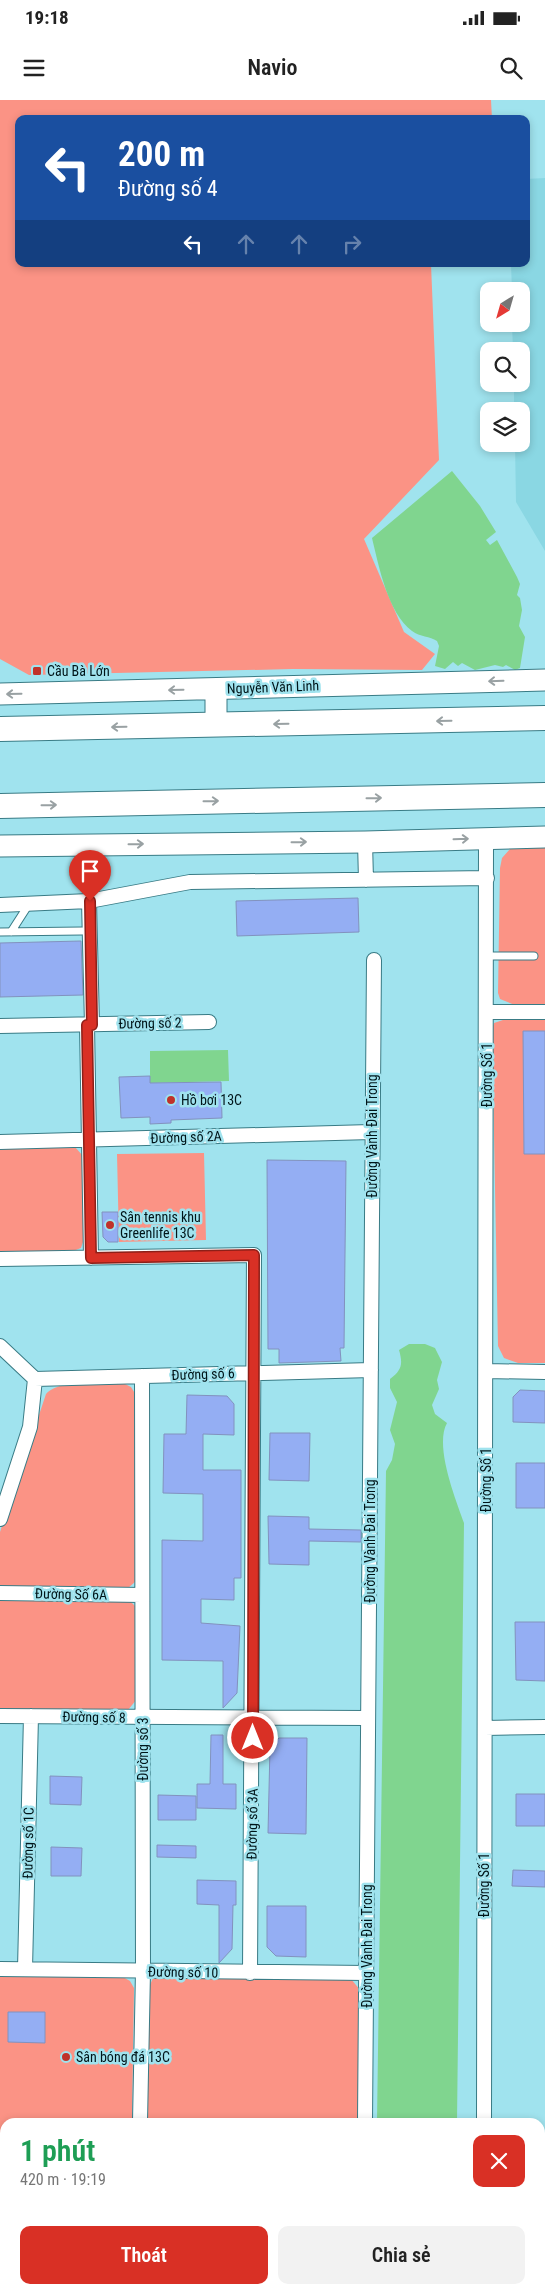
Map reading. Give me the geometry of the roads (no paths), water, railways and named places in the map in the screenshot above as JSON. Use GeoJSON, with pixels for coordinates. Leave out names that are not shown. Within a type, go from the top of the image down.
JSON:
{"type":"FeatureCollection","features":[{"type":"Feature","properties":{"kind":"highway"},"geometry":{"type":"LineString","coordinates":[[0,729],[545,718]]}},
{"type":"Feature","properties":{"kind":"highway"},"geometry":{"type":"LineString","coordinates":[[0,806],[545,795]]}},
{"type":"Feature","properties":{"kind":"main road","name":"Nguyễn Văn Linh"},"geometry":{"type":"LineString","coordinates":[[0,694],[545,680]]}},
{"type":"Feature","properties":{"kind":"main road"},"geometry":{"type":"LineString","coordinates":[[216,689],[216,725]]}},
{"type":"Feature","properties":{"kind":"main road"},"geometry":{"type":"LineString","coordinates":[[0,846],[365,842],[545,836]]}},
{"type":"Feature","properties":{"kind":"street","name":"Đường Số 1"},"geometry":{"type":"LineString","coordinates":[[484,2118],[486,838]]}},
{"type":"Feature","properties":{"kind":"street"},"geometry":{"type":"LineString","coordinates":[[365,842],[366,880]]}},
{"type":"Feature","properties":{"kind":"street"},"geometry":{"type":"LineString","coordinates":[[0,905],[90,901],[190,882],[487,878]]}},
{"type":"Feature","properties":{"kind":"street"},"geometry":{"type":"LineString","coordinates":[[0,1259],[91,1258],[89,1140],[90,901]]}},
{"type":"Feature","properties":{"kind":"street","name":"Đường Vành Đai Trong"},"geometry":{"type":"LineString","coordinates":[[365,2118],[371,1132],[374,960]]}},
{"type":"Feature","properties":{"kind":"street"},"geometry":{"type":"LineString","coordinates":[[487,1012],[545,1012]]}},
{"type":"Feature","properties":{"kind":"street","name":"Đường số 2"},"geometry":{"type":"LineString","coordinates":[[0,1026],[209,1022]]}},
{"type":"Feature","properties":{"kind":"street","name":"Đường số 2A"},"geometry":{"type":"LineString","coordinates":[[0,1142],[371,1132]]}},
{"type":"Feature","properties":{"kind":"street","name":"Đường số 3A"},"geometry":{"type":"LineString","coordinates":[[91,1258],[254,1255],[253,1718],[250,1973]]}},
{"type":"Feature","properties":{"kind":"street"},"geometry":{"type":"LineString","coordinates":[[0,1346],[35,1379],[30,1427],[0,1519]]}},
{"type":"Feature","properties":{"kind":"street","name":"Đường số 6"},"geometry":{"type":"LineString","coordinates":[[35,1379],[371,1370]]}},
{"type":"Feature","properties":{"kind":"street"},"geometry":{"type":"LineString","coordinates":[[486,1371],[545,1372]]}},
{"type":"Feature","properties":{"kind":"street","name":"Đường số 3"},"geometry":{"type":"LineString","coordinates":[[140,2118],[143,1971],[142,1376]]}},
{"type":"Feature","properties":{"kind":"street","name":"Đường Số 6A"},"geometry":{"type":"LineString","coordinates":[[0,1593],[142,1595]]}},
{"type":"Feature","properties":{"kind":"street","name":"Đường số 8"},"geometry":{"type":"LineString","coordinates":[[0,1716],[368,1718]]}},
{"type":"Feature","properties":{"kind":"street","name":"Đường số 1C"},"geometry":{"type":"LineString","coordinates":[[25,1969],[31,1716]]}},
{"type":"Feature","properties":{"kind":"street"},"geometry":{"type":"LineString","coordinates":[[485,1728],[545,1727]]}},
{"type":"Feature","properties":{"kind":"street","name":"Đường số 10"},"geometry":{"type":"LineString","coordinates":[[0,1969],[366,1973]]}},
{"type":"Feature","properties":{"kind":"lane"},"geometry":{"type":"LineString","coordinates":[[11,932],[30,904]]}},
{"type":"Feature","properties":{"kind":"lane"},"geometry":{"type":"LineString","coordinates":[[0,932],[82,931]]}},
{"type":"Feature","properties":{"kind":"lane"},"geometry":{"type":"LineString","coordinates":[[487,956],[534,956]]}},
{"type":"Feature","properties":{"kind":"place","name":"Cầu Bà Lớn"},"geometry":{"type":"Point","coordinates":[37,671]}},
{"type":"Feature","properties":{"kind":"place","name":"Hồ bơi 13C"},"geometry":{"type":"Point","coordinates":[171,1100]}},
{"type":"Feature","properties":{"kind":"place","name":"Sân tennis khu Greenlife 13C"},"geometry":{"type":"Point","coordinates":[110,1225]}},
{"type":"Feature","properties":{"kind":"place","name":"Sân bóng đá 13C"},"geometry":{"type":"Point","coordinates":[66,2057]}}]}
